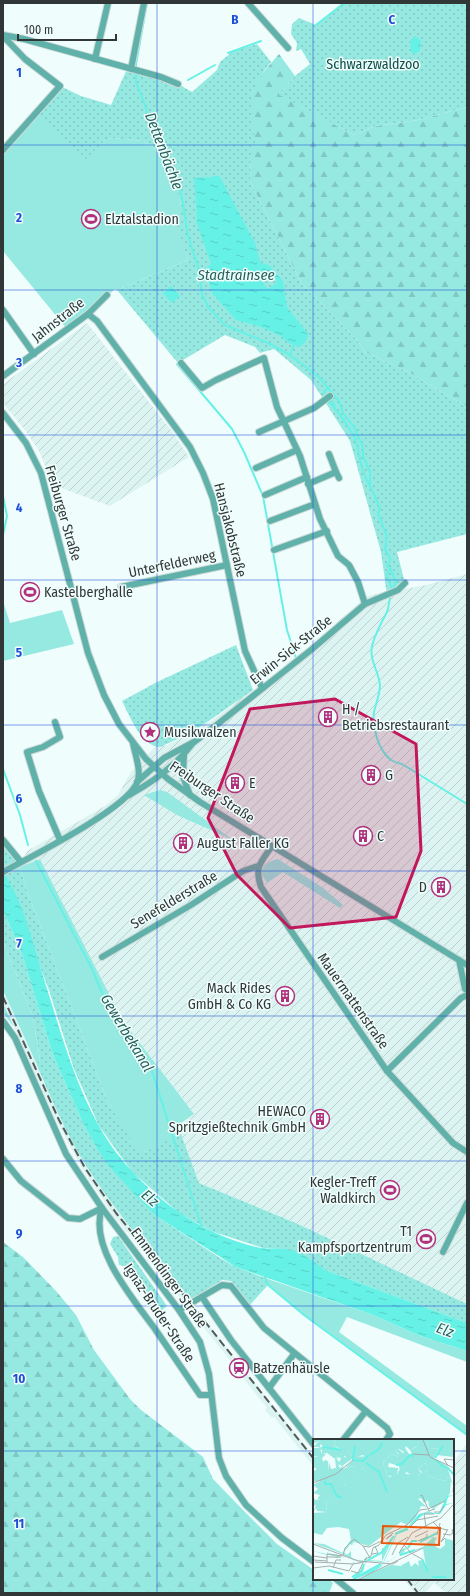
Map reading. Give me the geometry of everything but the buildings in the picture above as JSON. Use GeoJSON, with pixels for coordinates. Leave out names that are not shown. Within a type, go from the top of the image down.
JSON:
{"type":"FeatureCollection","features":[{"type":"Feature","properties":{"kind":"street"},"geometry":{"type":"LineString","coordinates":[[95,59],[108,3]]}},
{"type":"Feature","properties":{"kind":"street"},"geometry":{"type":"LineString","coordinates":[[134,70],[144,3]]}},
{"type":"Feature","properties":{"kind":"street"},"geometry":{"type":"LineString","coordinates":[[248,3],[288,48]]}},
{"type":"Feature","properties":{"kind":"street"},"geometry":{"type":"LineString","coordinates":[[3,36],[24,39],[164,78],[178,84]]}},
{"type":"Feature","properties":{"kind":"street"},"geometry":{"type":"LineString","coordinates":[[3,36],[25,59],[67,90]]}},
{"type":"Feature","properties":{"kind":"street"},"geometry":{"type":"LineString","coordinates":[[3,150],[60,86]]}},
{"type":"Feature","properties":{"kind":"street","name":"Jahnstraße"},"geometry":{"type":"LineString","coordinates":[[3,376],[88,314],[107,295]]}},
{"type":"Feature","properties":{"kind":"street"},"geometry":{"type":"LineString","coordinates":[[3,310],[34,354]]}},
{"type":"Feature","properties":{"kind":"street","name":"Hansjakobstraße"},"geometry":{"type":"LineString","coordinates":[[88,314],[97,321],[190,446],[213,499],[245,651],[262,688]]}},
{"type":"Feature","properties":{"kind":"street"},"geometry":{"type":"LineString","coordinates":[[181,363],[202,388],[246,365],[264,358],[278,408],[298,450],[315,504],[326,531],[338,556],[349,565],[358,582],[366,604]]}},
{"type":"Feature","properties":{"kind":"street"},"geometry":{"type":"LineString","coordinates":[[259,432],[314,408],[330,396]]}},
{"type":"Feature","properties":{"kind":"street","name":"Freiburger Straße"},"geometry":{"type":"LineString","coordinates":[[3,413],[26,443],[41,474],[94,672],[115,716],[133,742],[154,766],[190,795],[467,965]]}},
{"type":"Feature","properties":{"kind":"street"},"geometry":{"type":"LineString","coordinates":[[256,468],[298,450]]}},
{"type":"Feature","properties":{"kind":"street"},"geometry":{"type":"LineString","coordinates":[[329,454],[339,478]]}},
{"type":"Feature","properties":{"kind":"street"},"geometry":{"type":"LineString","coordinates":[[265,494],[336,472]]}},
{"type":"Feature","properties":{"kind":"street"},"geometry":{"type":"LineString","coordinates":[[270,521],[315,504]]}},
{"type":"Feature","properties":{"kind":"street"},"geometry":{"type":"LineString","coordinates":[[274,550],[326,531]]}},
{"type":"Feature","properties":{"kind":"street","name":"Unterfelderweg"},"geometry":{"type":"LineString","coordinates":[[121,587],[227,565]]}},
{"type":"Feature","properties":{"kind":"street","name":"Erwin-Sick-Straße"},"geometry":{"type":"LineString","coordinates":[[162,773],[184,755],[194,742],[310,651],[366,604],[398,590],[405,583]]}},
{"type":"Feature","properties":{"kind":"street"},"geometry":{"type":"LineString","coordinates":[[56,722],[60,737],[43,747],[27,752],[39,791],[60,840]]}},
{"type":"Feature","properties":{"kind":"street"},"geometry":{"type":"LineString","coordinates":[[133,742],[138,768],[137,782]]}},
{"type":"Feature","properties":{"kind":"street","name":"Erwin-Sick-Straße"},"geometry":{"type":"LineString","coordinates":[[154,766],[176,750],[194,742]]}},
{"type":"Feature","properties":{"kind":"street"},"geometry":{"type":"LineString","coordinates":[[184,755],[183,777],[190,795]]}},
{"type":"Feature","properties":{"kind":"street"},"geometry":{"type":"LineString","coordinates":[[127,796],[137,782],[154,766]]}},
{"type":"Feature","properties":{"kind":"street"},"geometry":{"type":"LineString","coordinates":[[3,872],[96,819],[127,796],[153,781],[162,773]]}},
{"type":"Feature","properties":{"kind":"street"},"geometry":{"type":"LineString","coordinates":[[3,840],[21,862]]}},
{"type":"Feature","properties":{"kind":"street"},"geometry":{"type":"LineString","coordinates":[[258,866],[272,846]]}},
{"type":"Feature","properties":{"kind":"street","name":"Senefelderstraße"},"geometry":{"type":"LineString","coordinates":[[102,957],[191,905],[243,871],[258,866]]}},
{"type":"Feature","properties":{"kind":"street","name":"Mauermattenstraße"},"geometry":{"type":"LineString","coordinates":[[258,866],[257,873],[261,887],[387,1071],[453,1143],[467,1152]]}},
{"type":"Feature","properties":{"kind":"street"},"geometry":{"type":"LineString","coordinates":[[387,1071],[466,993],[459,960]]}},
{"type":"Feature","properties":{"kind":"street","name":"Emmendinger Straße"},"geometry":{"type":"LineString","coordinates":[[3,1021],[14,1038],[66,1154],[102,1208],[180,1310],[202,1347],[209,1374],[219,1458],[226,1476],[246,1505],[282,1538],[313,1561]]}},
{"type":"Feature","properties":{"kind":"street"},"geometry":{"type":"LineString","coordinates":[[3,1159],[21,1181],[68,1218],[80,1219],[102,1208]]}},
{"type":"Feature","properties":{"kind":"street"},"geometry":{"type":"LineString","coordinates":[[443,1252],[467,1203]]}},
{"type":"Feature","properties":{"kind":"street","name":"Ignaz-Bruder-Straße"},"geometry":{"type":"LineString","coordinates":[[102,1208],[98,1219],[99,1230],[110,1260],[129,1294],[200,1395],[211,1395]]}},
{"type":"Feature","properties":{"kind":"street"},"geometry":{"type":"LineString","coordinates":[[180,1310],[222,1285],[231,1286],[264,1328],[294,1354],[387,1428],[390,1434],[387,1439]]}},
{"type":"Feature","properties":{"kind":"street"},"geometry":{"type":"LineString","coordinates":[[202,1297],[231,1340],[313,1444]]}},
{"type":"Feature","properties":{"kind":"street"},"geometry":{"type":"LineString","coordinates":[[269,1388],[294,1354]]}},
{"type":"Feature","properties":{"kind":"street"},"geometry":{"type":"LineString","coordinates":[[344,1439],[366,1411]]}},
{"type":"Feature","properties":{"kind":"street"},"geometry":{"type":"LineString","coordinates":[[337,1580],[353,1593]]}},
{"type":"Feature","properties":{"kind":"highlighted area"},"geometry":{"type":"Polygon","coordinates":[[[335,699],[416,744],[421,851],[396,917],[290,928],[237,875],[208,818],[250,709],[335,699]]]}},
{"type":"Feature","properties":{"kind":"shaded area"},"geometry":{"type":"Polygon","coordinates":[[[87,323],[171,430],[189,457],[110,506],[53,485],[39,451],[28,434],[3,403],[3,384],[87,323]]]}},
{"type":"Feature","properties":{"kind":"shaded area"},"geometry":{"type":"Polygon","coordinates":[[[467,574],[467,1304],[298,1224],[199,1183],[181,1135],[177,1133],[175,1127],[194,1114],[123,1021],[40,859],[20,867],[27,851],[105,806],[118,795],[131,772],[155,747],[167,745],[193,732],[212,720],[298,657],[367,596],[426,585],[467,574]]]}},
{"type":"Feature","properties":{"kind":"shaded area"},"geometry":{"type":"Polygon","coordinates":[[[3,990],[60,1118],[87,1166],[118,1211],[313,1456],[313,1466],[274,1417],[272,1418],[265,1410],[267,1408],[240,1374],[238,1375],[231,1367],[233,1364],[114,1216],[83,1170],[57,1122],[3,1003],[3,990]]]}},
{"type":"Feature","properties":{"kind":"shaded area"},"geometry":{"type":"Polygon","coordinates":[[[467,1443],[467,1593],[447,1593],[434,1583],[425,1593],[421,1593],[410,1580],[454,1580],[454,1462],[467,1443]]]}},
{"type":"Feature","properties":{"kind":"shaded area"},"geometry":{"type":"Polygon","coordinates":[[[404,1580],[410,1580],[421,1593],[415,1593],[404,1580]]]}},
{"type":"Feature","properties":{"kind":"green space","name":"Schwarzwaldzoo"},"geometry":{"type":"Polygon","coordinates":[[[344,3],[467,3],[467,107],[418,120],[375,126],[354,135],[276,93],[284,89],[295,76],[310,64],[301,49],[296,51],[297,43],[291,34],[292,24],[299,18],[316,25],[344,3]]]}},
{"type":"Feature","properties":{"kind":"green space"},"geometry":{"type":"Polygon","coordinates":[[[257,44],[271,62],[257,83],[253,92],[251,111],[256,146],[251,152],[250,182],[302,284],[357,340],[365,352],[408,372],[467,407],[467,534],[397,552],[406,587],[387,595],[381,552],[350,441],[311,380],[274,349],[260,353],[255,347],[225,335],[178,363],[117,290],[188,260],[176,225],[180,218],[181,208],[179,196],[170,172],[157,152],[152,146],[137,140],[106,139],[86,159],[36,114],[60,86],[81,96],[111,105],[127,69],[178,84],[192,92],[217,70],[220,62],[232,52],[257,44]]]}},
{"type":"Feature","properties":{"kind":"green space"},"geometry":{"type":"Polygon","coordinates":[[[279,54],[295,76],[284,89],[277,93],[354,135],[375,126],[418,120],[467,107],[467,407],[408,372],[365,352],[357,340],[302,284],[250,182],[251,99],[255,85],[260,76],[279,54]]]}},
{"type":"Feature","properties":{"kind":"green space","name":"Elztalstadion"},"geometry":{"type":"Polygon","coordinates":[[[36,114],[88,155],[106,139],[137,140],[152,146],[158,152],[170,172],[179,196],[181,208],[181,218],[177,225],[188,260],[117,290],[115,289],[67,329],[3,251],[3,152],[36,114]]]}},
{"type":"Feature","properties":{"kind":"green space"},"geometry":{"type":"Polygon","coordinates":[[[3,601],[10,623],[62,610],[74,644],[3,661],[3,601]]]}},
{"type":"Feature","properties":{"kind":"green space"},"geometry":{"type":"Polygon","coordinates":[[[236,645],[253,690],[193,732],[160,747],[153,746],[147,742],[132,722],[122,701],[157,682],[236,645]]]}},
{"type":"Feature","properties":{"kind":"green space"},"geometry":{"type":"Polygon","coordinates":[[[160,790],[167,792],[233,840],[177,815],[144,795],[160,790]]]}},
{"type":"Feature","properties":{"kind":"green space"},"geometry":{"type":"Polygon","coordinates":[[[3,840],[21,862],[20,867],[27,891],[107,1100],[138,1152],[144,1152],[181,1134],[199,1183],[298,1224],[467,1304],[467,1323],[325,1270],[285,1249],[263,1248],[211,1231],[178,1212],[132,1172],[99,1126],[74,1069],[49,990],[3,872],[3,840]]]}},
{"type":"Feature","properties":{"kind":"green space"},"geometry":{"type":"Polygon","coordinates":[[[40,859],[123,1021],[194,1114],[175,1127],[177,1137],[144,1152],[138,1152],[134,1147],[107,1100],[27,891],[20,867],[40,859]]]}},
{"type":"Feature","properties":{"kind":"green space"},"geometry":{"type":"Polygon","coordinates":[[[278,859],[323,888],[343,905],[340,908],[283,872],[267,883],[261,873],[262,870],[267,863],[278,859]]]}},
{"type":"Feature","properties":{"kind":"green space"},"geometry":{"type":"Polygon","coordinates":[[[3,910],[22,954],[53,1055],[83,1123],[96,1147],[156,1216],[220,1258],[236,1267],[265,1278],[268,1285],[250,1305],[231,1281],[222,1280],[190,1300],[123,1218],[87,1167],[53,1103],[36,1063],[40,1060],[33,1017],[3,941],[3,910]]]}},
{"type":"Feature","properties":{"kind":"green space"},"geometry":{"type":"Polygon","coordinates":[[[3,941],[33,1017],[40,1060],[36,1063],[3,990],[3,941]]]}},
{"type":"Feature","properties":{"kind":"green space"},"geometry":{"type":"Polygon","coordinates":[[[3,1003],[14,1027],[3,1013],[3,1003]]]}},
{"type":"Feature","properties":{"kind":"green space"},"geometry":{"type":"Polygon","coordinates":[[[118,1236],[167,1306],[159,1313],[128,1267],[119,1265],[118,1257],[110,1244],[113,1237],[118,1236]]]}},
{"type":"Feature","properties":{"kind":"green space"},"geometry":{"type":"Polygon","coordinates":[[[3,1242],[23,1257],[56,1291],[76,1315],[94,1350],[130,1399],[141,1410],[203,1457],[213,1479],[277,1544],[313,1569],[313,1580],[329,1580],[333,1583],[329,1593],[3,1593],[3,1242]]]}},
{"type":"Feature","properties":{"kind":"green space"},"geometry":{"type":"Polygon","coordinates":[[[265,1278],[373,1315],[418,1335],[467,1351],[467,1362],[347,1317],[339,1332],[467,1426],[467,1435],[304,1316],[268,1285],[265,1278]]]}},
{"type":"Feature","properties":{"kind":"water"},"geometry":{"type":"Polygon","coordinates":[[[415,36],[421,40],[420,51],[414,54],[411,52],[410,42],[415,36]]]}},
{"type":"Feature","properties":{"kind":"water","name":"Stadtrainsee"},"geometry":{"type":"Polygon","coordinates":[[[219,176],[221,179],[255,243],[260,262],[270,266],[283,281],[287,307],[308,334],[306,341],[300,347],[289,343],[281,336],[261,327],[236,320],[212,293],[205,269],[211,264],[196,221],[194,178],[219,176]],[[269,273],[263,278],[262,282],[268,289],[277,283],[275,277],[269,273]]]}},
{"type":"Feature","properties":{"kind":"water"},"geometry":{"type":"Polygon","coordinates":[[[171,286],[180,296],[172,303],[163,293],[171,286]]]}},
{"type":"Feature","properties":{"kind":"water","name":"Elz"},"geometry":{"type":"Polygon","coordinates":[[[3,872],[17,896],[27,922],[74,1072],[90,1108],[106,1138],[134,1174],[167,1204],[188,1218],[218,1234],[261,1248],[291,1250],[306,1257],[325,1270],[467,1323],[467,1351],[418,1335],[373,1315],[236,1267],[156,1216],[134,1194],[109,1166],[96,1147],[83,1123],[53,1055],[22,954],[3,910],[3,872]]]}},
{"type":"Feature","properties":{"kind":"waterway","name":"Dettenbächle"},"geometry":{"type":"LineString","coordinates":[[147,3],[136,64],[136,82],[149,116],[176,175],[183,203],[188,236],[198,267],[202,294],[208,307],[225,325],[268,343],[290,355],[319,377],[339,401],[343,413],[354,427],[363,447],[363,456],[370,472],[370,486],[380,508],[378,514],[387,536],[385,549],[390,558],[387,566],[390,568],[396,582],[392,590]]}},
{"type":"Feature","properties":{"kind":"waterway"},"geometry":{"type":"LineString","coordinates":[[316,25],[344,3]]}},
{"type":"Feature","properties":{"kind":"waterway"},"geometry":{"type":"LineString","coordinates":[[228,53],[261,41]]}},
{"type":"Feature","properties":{"kind":"waterway"},"geometry":{"type":"LineString","coordinates":[[188,80],[215,65]]}},
{"type":"Feature","properties":{"kind":"waterway"},"geometry":{"type":"LineString","coordinates":[[290,355],[294,345]]}},
{"type":"Feature","properties":{"kind":"waterway"},"geometry":{"type":"LineString","coordinates":[[177,364],[232,429],[244,452],[263,496],[287,630],[296,658]]}},
{"type":"Feature","properties":{"kind":"waterway"},"geometry":{"type":"LineString","coordinates":[[325,395],[324,392],[328,388]]}},
{"type":"Feature","properties":{"kind":"waterway"},"geometry":{"type":"LineString","coordinates":[[331,399],[335,407]]}},
{"type":"Feature","properties":{"kind":"waterway","name":"Dettenbächle"},"geometry":{"type":"LineString","coordinates":[[328,401],[344,420],[354,437],[358,448],[362,470],[370,486]]}},
{"type":"Feature","properties":{"kind":"waterway","name":"Gewerbekanal"},"geometry":{"type":"LineString","coordinates":[[3,496],[7,516],[3,535]]}},
{"type":"Feature","properties":{"kind":"waterway","name":"Dettenbächle"},"geometry":{"type":"LineString","coordinates":[[390,568],[387,575],[392,589]]}},
{"type":"Feature","properties":{"kind":"waterway","name":"Dettenbächle"},"geometry":{"type":"LineString","coordinates":[[391,594],[387,612],[380,624],[371,651],[380,685],[374,712],[375,731],[379,744],[386,756],[391,760],[402,764],[467,804]]}},
{"type":"Feature","properties":{"kind":"waterway","name":"Gewerbekanal"},"geometry":{"type":"LineString","coordinates":[[3,769],[20,815],[28,845]]}},
{"type":"Feature","properties":{"kind":"waterway","name":"Gewerbekanal"},"geometry":{"type":"LineString","coordinates":[[36,861],[93,971],[102,993],[151,1068],[202,1228]]}},
{"type":"Feature","properties":{"kind":"waterway"},"geometry":{"type":"LineString","coordinates":[[265,1277],[268,1285],[304,1315],[467,1435]]}},
{"type":"Feature","properties":{"kind":"railway"},"geometry":{"type":"LineString","coordinates":[[3,997],[59,1120],[85,1168],[116,1213],[191,1304],[313,1458]]}},
{"type":"Feature","properties":{"kind":"railway"},"geometry":{"type":"LineString","coordinates":[[408,1580],[418,1593]]}},
{"type":"Feature","properties":{"kind":"place","name":"Elztalstadion"},"geometry":{"type":"Point","coordinates":[91,219]}},
{"type":"Feature","properties":{"kind":"place","name":"Kastelberghalle"},"geometry":{"type":"Point","coordinates":[30,592]}},
{"type":"Feature","properties":{"kind":"place","name":"H / Betriebsrestaurant"},"geometry":{"type":"Point","coordinates":[328,717]}},
{"type":"Feature","properties":{"kind":"place","name":"Musikwalzen"},"geometry":{"type":"Point","coordinates":[150,732]}},
{"type":"Feature","properties":{"kind":"place","name":"G"},"geometry":{"type":"Point","coordinates":[371,775]}},
{"type":"Feature","properties":{"kind":"place","name":"E"},"geometry":{"type":"Point","coordinates":[235,783]}},
{"type":"Feature","properties":{"kind":"place","name":"C"},"geometry":{"type":"Point","coordinates":[363,836]}},
{"type":"Feature","properties":{"kind":"place","name":"August Faller KG"},"geometry":{"type":"Point","coordinates":[183,843]}},
{"type":"Feature","properties":{"kind":"place","name":"D"},"geometry":{"type":"Point","coordinates":[441,887]}},
{"type":"Feature","properties":{"kind":"place","name":"Mack Rides GmbH & Co KG"},"geometry":{"type":"Point","coordinates":[285,996]}},
{"type":"Feature","properties":{"kind":"place","name":"HEWACO Spritzgießtechnik GmbH"},"geometry":{"type":"Point","coordinates":[320,1119]}},
{"type":"Feature","properties":{"kind":"place","name":"Kegler-Treff Waldkirch"},"geometry":{"type":"Point","coordinates":[390,1190]}},
{"type":"Feature","properties":{"kind":"place","name":"T1 Kampfsportzentrum"},"geometry":{"type":"Point","coordinates":[426,1239]}},
{"type":"Feature","properties":{"kind":"place","name":"Batzenhäusle"},"geometry":{"type":"Point","coordinates":[239,1368]}}]}
